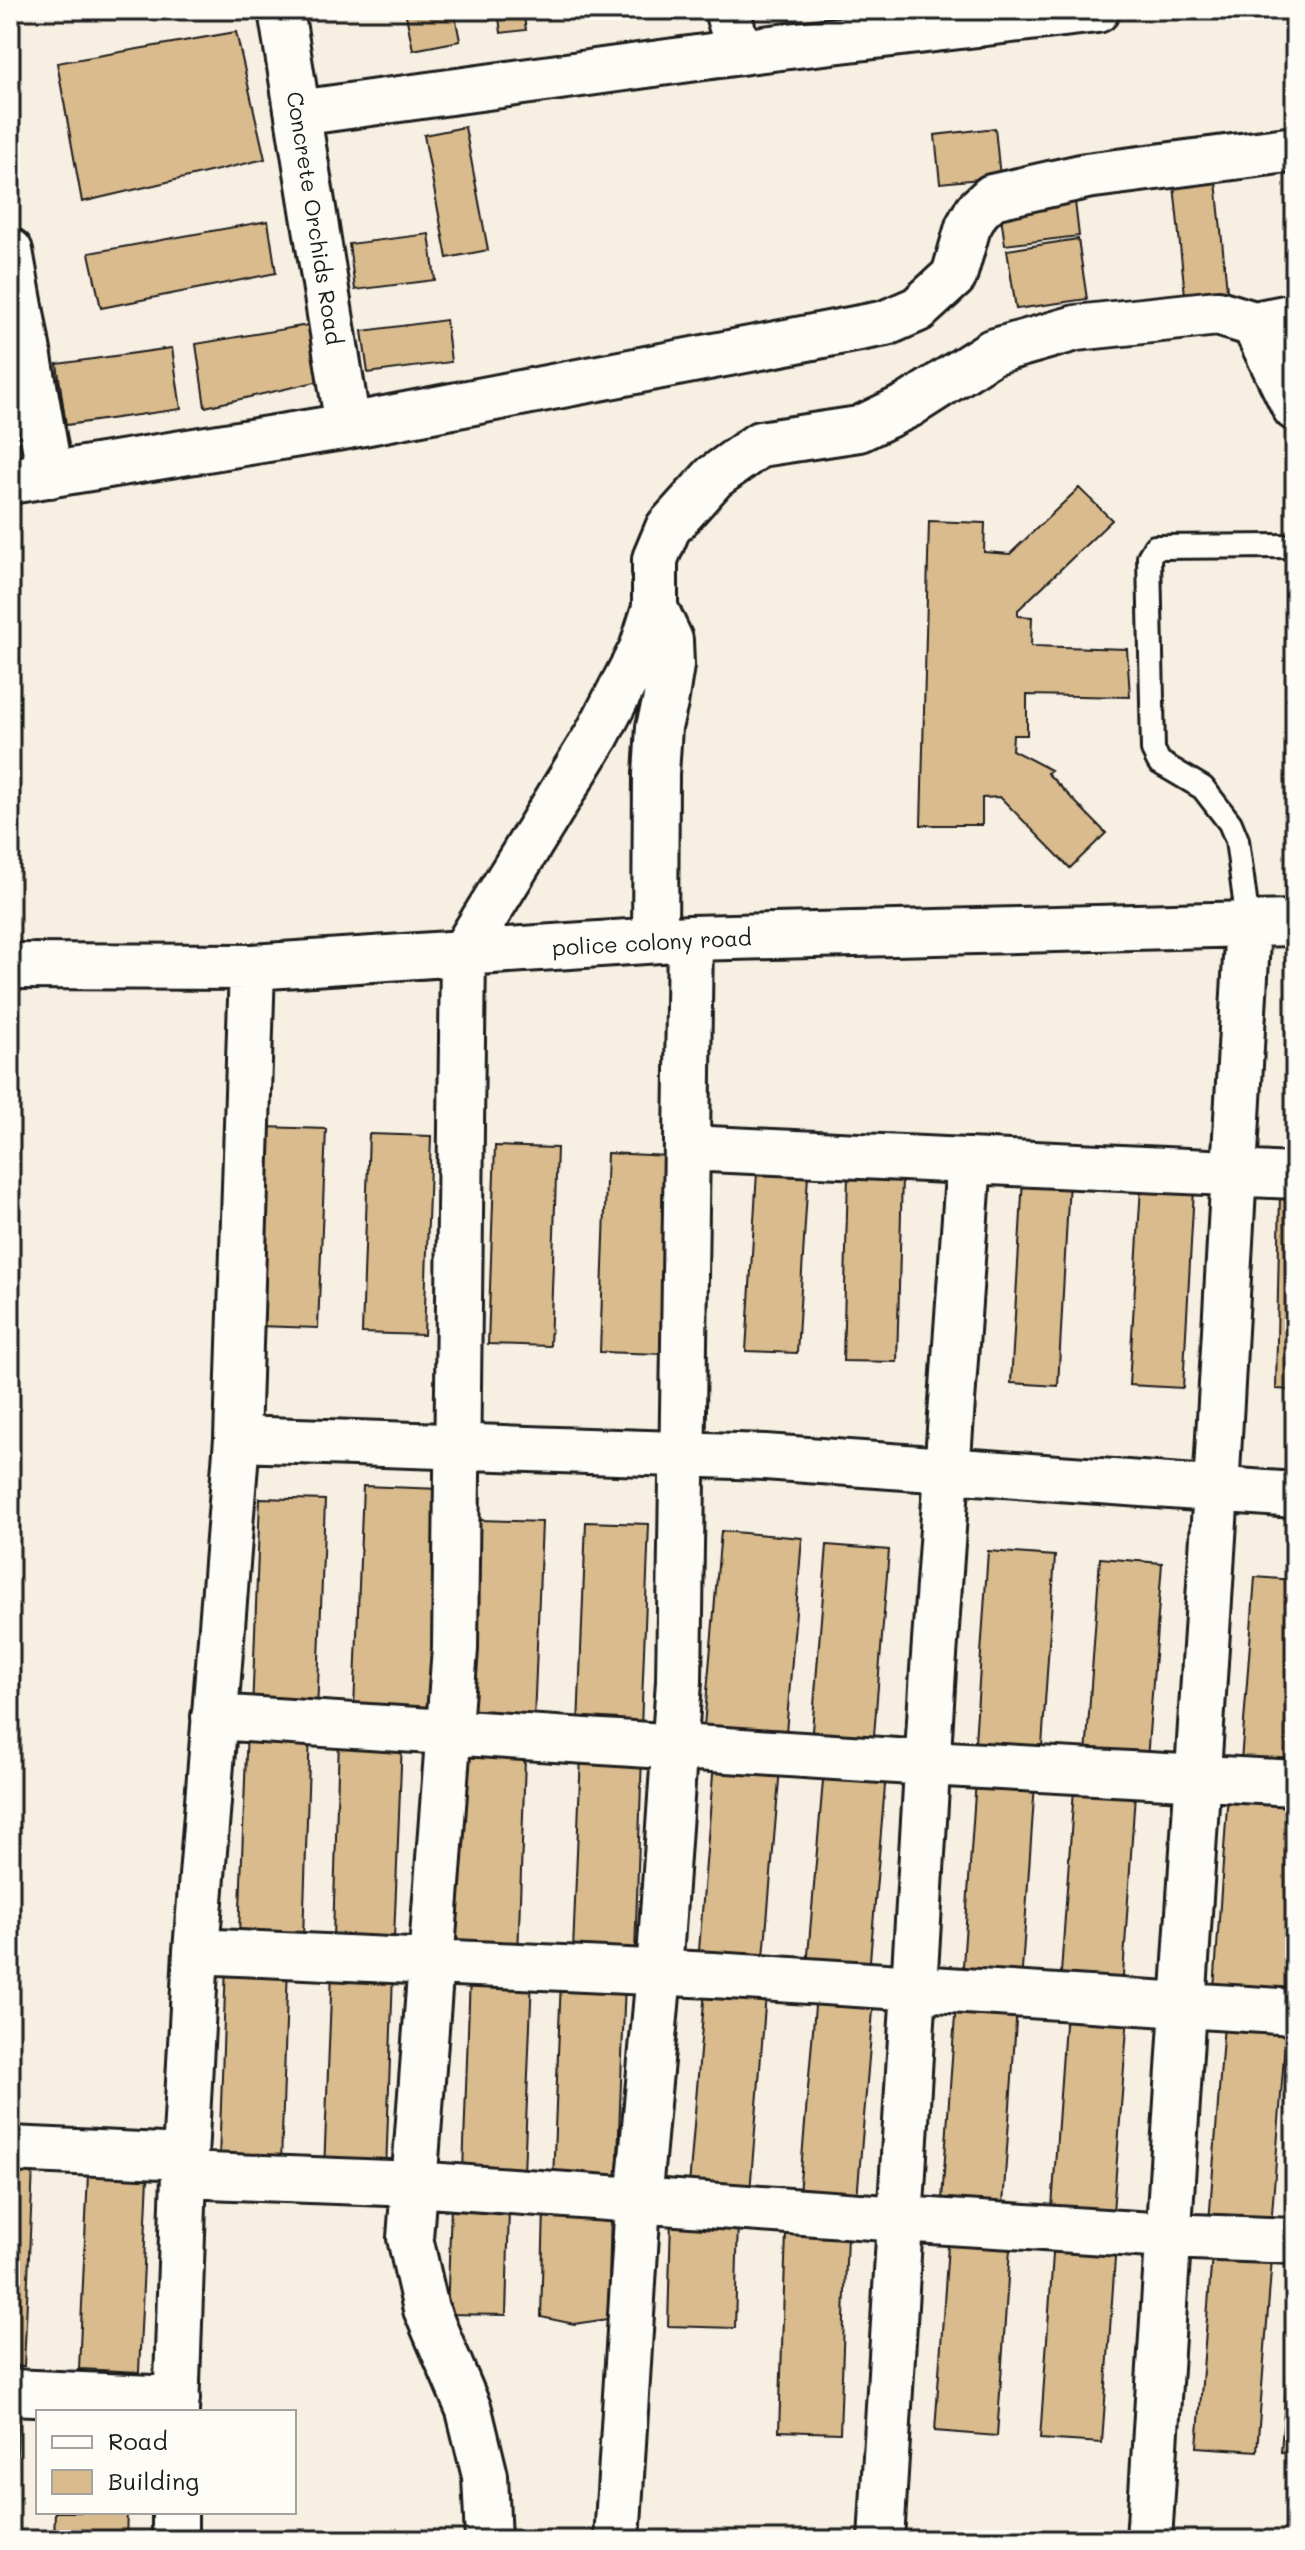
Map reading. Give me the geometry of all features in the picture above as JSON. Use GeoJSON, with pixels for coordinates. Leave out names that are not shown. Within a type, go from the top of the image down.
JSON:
{"type":"FeatureCollection","features":[{"type":"Feature","properties":{"kind":"street","name":"Concrete Orchids Road"},"geometry":{"type":"LineString","coordinates":[[281,10],[348,426]]}},
{"type":"Feature","properties":{"kind":"street"},"geometry":{"type":"LineString","coordinates":[[727,10],[739,52]]}},
{"type":"Feature","properties":{"kind":"street"},"geometry":{"type":"LineString","coordinates":[[298,113],[739,52],[1097,10]]}},
{"type":"Feature","properties":{"kind":"street"},"geometry":{"type":"LineString","coordinates":[[10,251],[30,478],[348,426],[886,323],[918,309],[954,276],[968,227],[977,211],[992,197],[1086,176],[1295,149]]}},
{"type":"Feature","properties":{"kind":"street"},"geometry":{"type":"LineString","coordinates":[[488,2540],[485,2476],[469,2410],[426,2309],[410,2238],[455,1649],[463,953],[597,735],[642,649],[655,608],[655,559],[668,528],[714,477],[760,444],[859,429],[909,405],[992,352],[1076,328],[1218,313],[1274,320],[1295,408]]}},
{"type":"Feature","properties":{"kind":"street"},"geometry":{"type":"LineString","coordinates":[[617,2540],[638,2202],[659,1973],[679,1681],[687,1148],[673,939],[656,774],[659,727],[671,665],[670,640],[655,608]]}},
{"type":"Feature","properties":{"kind":"street"},"geometry":{"type":"LineString","coordinates":[[1149,2540],[1216,1490],[1248,923]]}},
{"type":"Feature","properties":{"kind":"street","name":"police colony road"},"geometry":{"type":"LineString","coordinates":[[10,966],[252,967],[673,939],[1295,923]]}},
{"type":"Feature","properties":{"kind":"street"},"geometry":{"type":"LineString","coordinates":[[10,2392],[176,2405],[196,1951],[237,1439],[252,967]]}},
{"type":"Feature","properties":{"kind":"street"},"geometry":{"type":"LineString","coordinates":[[687,1148],[1295,1176]]}},
{"type":"Feature","properties":{"kind":"street"},"geometry":{"type":"LineString","coordinates":[[881,2540],[928,1763],[969,1161]]}},
{"type":"Feature","properties":{"kind":"street"},"geometry":{"type":"LineString","coordinates":[[237,1439],[765,1457],[1295,1495]]}},
{"type":"Feature","properties":{"kind":"street"},"geometry":{"type":"LineString","coordinates":[[214,1717],[928,1763],[1295,1783]]}},
{"type":"Feature","properties":{"kind":"street"},"geometry":{"type":"LineString","coordinates":[[196,1951],[659,1973],[1295,2012]]}},
{"type":"Feature","properties":{"kind":"street"},"geometry":{"type":"LineString","coordinates":[[10,2149],[638,2202],[1168,2236],[1295,2241]]}},
{"type":"Feature","properties":{"kind":"street"},"geometry":{"type":"LineString","coordinates":[[175,2514],[175,2540]]}},
{"type":"Feature","properties":{"kind":"lane"},"geometry":{"type":"LineString","coordinates":[[1248,923],[1237,840],[1230,823],[1203,788],[1159,762],[1153,750],[1149,557],[1155,547],[1295,546]]}},
{"type":"Feature","properties":{"kind":"building"},"geometry":{"type":"Polygon","coordinates":[[[405,10],[454,10],[460,41],[413,50],[405,10]]]}},
{"type":"Feature","properties":{"kind":"building"},"geometry":{"type":"Polygon","coordinates":[[[498,10],[523,10],[526,30],[501,33],[498,10]]]}},
{"type":"Feature","properties":{"kind":"building"},"geometry":{"type":"Polygon","coordinates":[[[236,32],[265,159],[82,202],[57,63],[236,32]]]}},
{"type":"Feature","properties":{"kind":"building"},"geometry":{"type":"Polygon","coordinates":[[[465,127],[488,250],[447,258],[424,135],[465,127]]]}},
{"type":"Feature","properties":{"kind":"building"},"geometry":{"type":"Polygon","coordinates":[[[995,128],[1000,177],[940,183],[935,135],[995,128]]]}},
{"type":"Feature","properties":{"kind":"building"},"geometry":{"type":"Polygon","coordinates":[[[1215,171],[1227,290],[1185,295],[1173,175],[1215,171]]]}},
{"type":"Feature","properties":{"kind":"building"},"geometry":{"type":"Polygon","coordinates":[[[1074,193],[1079,236],[1005,245],[999,202],[1074,193]]]}},
{"type":"Feature","properties":{"kind":"building"},"geometry":{"type":"Polygon","coordinates":[[[268,221],[276,273],[101,308],[89,253],[268,221]]]}},
{"type":"Feature","properties":{"kind":"building"},"geometry":{"type":"Polygon","coordinates":[[[429,234],[435,280],[355,290],[349,244],[429,234]]]}},
{"type":"Feature","properties":{"kind":"building"},"geometry":{"type":"Polygon","coordinates":[[[1078,239],[1087,299],[1016,309],[1007,250],[1078,239]]]}},
{"type":"Feature","properties":{"kind":"building"},"geometry":{"type":"Polygon","coordinates":[[[446,320],[451,362],[368,373],[362,331],[446,320]]]}},
{"type":"Feature","properties":{"kind":"building"},"geometry":{"type":"Polygon","coordinates":[[[314,324],[320,381],[205,407],[196,344],[314,324]]]}},
{"type":"Feature","properties":{"kind":"building"},"geometry":{"type":"Polygon","coordinates":[[[172,348],[181,409],[66,425],[57,364],[172,348]]]}},
{"type":"Feature","properties":{"kind":"building"},"geometry":{"type":"Polygon","coordinates":[[[1079,488],[1112,520],[1018,610],[1018,616],[1032,617],[1031,646],[1127,649],[1130,697],[1027,695],[1027,735],[1013,735],[1012,750],[1051,770],[1047,773],[1106,833],[1070,868],[1000,797],[982,798],[982,825],[921,825],[929,521],[985,523],[984,552],[1010,554],[1079,488]]]}},
{"type":"Feature","properties":{"kind":"building"},"geometry":{"type":"Polygon","coordinates":[[[264,1127],[326,1129],[318,1328],[257,1326],[264,1127]]]}},
{"type":"Feature","properties":{"kind":"building"},"geometry":{"type":"Polygon","coordinates":[[[369,1134],[431,1136],[424,1335],[362,1333],[369,1134]]]}},
{"type":"Feature","properties":{"kind":"building"},"geometry":{"type":"Polygon","coordinates":[[[495,1146],[557,1148],[550,1346],[488,1344],[495,1146]]]}},
{"type":"Feature","properties":{"kind":"building"},"geometry":{"type":"Polygon","coordinates":[[[607,1153],[669,1156],[662,1354],[600,1352],[607,1153]]]}},
{"type":"Feature","properties":{"kind":"building"},"geometry":{"type":"Polygon","coordinates":[[[757,1172],[808,1175],[797,1353],[746,1351],[757,1172]]]}},
{"type":"Feature","properties":{"kind":"building"},"geometry":{"type":"Polygon","coordinates":[[[848,1175],[902,1176],[897,1362],[843,1361],[848,1175]]]}},
{"type":"Feature","properties":{"kind":"building"},"geometry":{"type":"Polygon","coordinates":[[[1023,1178],[1069,1181],[1058,1386],[1011,1383],[1023,1178]]]}},
{"type":"Feature","properties":{"kind":"building"},"geometry":{"type":"Polygon","coordinates":[[[1141,1186],[1194,1189],[1183,1388],[1129,1385],[1141,1186]]]}},
{"type":"Feature","properties":{"kind":"building"},"geometry":{"type":"Polygon","coordinates":[[[1280,1193],[1295,1194],[1295,1390],[1276,1389],[1280,1193]]]}},
{"type":"Feature","properties":{"kind":"building"},"geometry":{"type":"Polygon","coordinates":[[[363,1486],[440,1489],[431,1712],[354,1709],[363,1486]]]}},
{"type":"Feature","properties":{"kind":"building"},"geometry":{"type":"Polygon","coordinates":[[[260,1498],[325,1500],[317,1714],[252,1712],[260,1498]]]}},
{"type":"Feature","properties":{"kind":"building"},"geometry":{"type":"Polygon","coordinates":[[[480,1520],[542,1522],[534,1720],[473,1718],[480,1520]]]}},
{"type":"Feature","properties":{"kind":"building"},"geometry":{"type":"Polygon","coordinates":[[[586,1522],[649,1524],[641,1728],[578,1726],[586,1522]]]}},
{"type":"Feature","properties":{"kind":"building"},"geometry":{"type":"Polygon","coordinates":[[[721,1531],[802,1538],[785,1745],[703,1738],[721,1531]]]}},
{"type":"Feature","properties":{"kind":"building"},"geometry":{"type":"Polygon","coordinates":[[[827,1545],[889,1550],[873,1748],[811,1743],[827,1545]]]}},
{"type":"Feature","properties":{"kind":"building"},"geometry":{"type":"Polygon","coordinates":[[[988,1551],[1055,1556],[1041,1761],[974,1756],[988,1551]]]}},
{"type":"Feature","properties":{"kind":"building"},"geometry":{"type":"Polygon","coordinates":[[[1100,1558],[1162,1563],[1147,1760],[1086,1756],[1100,1558]]]}},
{"type":"Feature","properties":{"kind":"building"},"geometry":{"type":"Polygon","coordinates":[[[1255,1577],[1295,1580],[1295,1779],[1240,1775],[1255,1577]]]}},
{"type":"Feature","properties":{"kind":"building"},"geometry":{"type":"Polygon","coordinates":[[[247,1728],[310,1731],[303,1938],[239,1935],[247,1728]]]}},
{"type":"Feature","properties":{"kind":"building"},"geometry":{"type":"Polygon","coordinates":[[[339,1739],[402,1741],[394,1939],[333,1937],[339,1739]]]}},
{"type":"Feature","properties":{"kind":"building"},"geometry":{"type":"Polygon","coordinates":[[[581,1754],[642,1756],[635,1953],[573,1951],[581,1754]]]}},
{"type":"Feature","properties":{"kind":"building"},"geometry":{"type":"Polygon","coordinates":[[[464,1756],[525,1759],[518,1956],[456,1955],[464,1756]]]}},
{"type":"Feature","properties":{"kind":"building"},"geometry":{"type":"Polygon","coordinates":[[[714,1762],[780,1768],[763,1969],[698,1963],[714,1762]]]}},
{"type":"Feature","properties":{"kind":"building"},"geometry":{"type":"Polygon","coordinates":[[[824,1769],[886,1774],[869,1972],[807,1967],[824,1769]]]}},
{"type":"Feature","properties":{"kind":"building"},"geometry":{"type":"Polygon","coordinates":[[[976,1779],[1035,1783],[1021,1984],[962,1980],[976,1779]]]}},
{"type":"Feature","properties":{"kind":"building"},"geometry":{"type":"Polygon","coordinates":[[[1074,1789],[1135,1793],[1122,1991],[1060,1987],[1074,1789]]]}},
{"type":"Feature","properties":{"kind":"building"},"geometry":{"type":"Polygon","coordinates":[[[1228,1793],[1295,1798],[1293,1994],[1214,1989],[1228,1793]]]}},
{"type":"Feature","properties":{"kind":"building"},"geometry":{"type":"Polygon","coordinates":[[[226,1963],[288,1965],[281,2163],[219,2161],[226,1963]]]}},
{"type":"Feature","properties":{"kind":"building"},"geometry":{"type":"Polygon","coordinates":[[[332,1971],[393,1973],[386,2172],[324,2170],[332,1971]]]}},
{"type":"Feature","properties":{"kind":"building"},"geometry":{"type":"Polygon","coordinates":[[[470,1975],[532,1976],[524,2174],[463,2172],[470,1975]]]}},
{"type":"Feature","properties":{"kind":"building"},"geometry":{"type":"Polygon","coordinates":[[[561,1979],[625,1982],[617,2182],[553,2180],[561,1979]]]}},
{"type":"Feature","properties":{"kind":"building"},"geometry":{"type":"Polygon","coordinates":[[[705,1989],[766,1994],[750,2192],[689,2187],[705,1989]]]}},
{"type":"Feature","properties":{"kind":"building"},"geometry":{"type":"Polygon","coordinates":[[[816,1994],[874,1999],[857,2199],[799,2194],[816,1994]]]}},
{"type":"Feature","properties":{"kind":"building"},"geometry":{"type":"Polygon","coordinates":[[[956,2002],[1017,2007],[1003,2205],[942,2200],[956,2002]]]}},
{"type":"Feature","properties":{"kind":"building"},"geometry":{"type":"Polygon","coordinates":[[[1066,2010],[1128,2015],[1113,2212],[1052,2208],[1066,2010]]]}},
{"type":"Feature","properties":{"kind":"building"},"geometry":{"type":"Polygon","coordinates":[[[1224,2024],[1286,2029],[1271,2227],[1209,2223],[1224,2024]]]}},
{"type":"Feature","properties":{"kind":"building"},"geometry":{"type":"Polygon","coordinates":[[[10,2167],[33,2168],[24,2366],[10,2366],[10,2167]]]}},
{"type":"Feature","properties":{"kind":"building"},"geometry":{"type":"Polygon","coordinates":[[[88,2174],[148,2177],[139,2372],[79,2369],[88,2174]]]}},
{"type":"Feature","properties":{"kind":"building"},"geometry":{"type":"Polygon","coordinates":[[[451,2207],[509,2208],[506,2315],[447,2314],[451,2207]]]}},
{"type":"Feature","properties":{"kind":"building"},"geometry":{"type":"Polygon","coordinates":[[[544,2209],[611,2211],[608,2319],[574,2324],[541,2317],[544,2209]]]}},
{"type":"Feature","properties":{"kind":"building"},"geometry":{"type":"Polygon","coordinates":[[[671,2218],[738,2220],[735,2328],[668,2326],[671,2218]]]}},
{"type":"Feature","properties":{"kind":"building"},"geometry":{"type":"Polygon","coordinates":[[[949,2231],[1011,2235],[997,2436],[935,2431],[949,2231]]]}},
{"type":"Feature","properties":{"kind":"building"},"geometry":{"type":"Polygon","coordinates":[[[786,2233],[847,2235],[840,2433],[779,2431],[786,2233]]]}},
{"type":"Feature","properties":{"kind":"building"},"geometry":{"type":"Polygon","coordinates":[[[1054,2240],[1116,2244],[1102,2443],[1040,2439],[1054,2240]]]}},
{"type":"Feature","properties":{"kind":"building"},"geometry":{"type":"Polygon","coordinates":[[[1212,2254],[1272,2258],[1257,2451],[1197,2447],[1212,2254]]]}},
{"type":"Feature","properties":{"kind":"building"},"geometry":{"type":"Polygon","coordinates":[[[1295,2268],[1295,2453],[1281,2452],[1295,2268]]]}},
{"type":"Feature","properties":{"kind":"building"},"geometry":{"type":"Polygon","coordinates":[[[10,2405],[19,2405],[13,2540],[10,2540],[10,2405]]]}},
{"type":"Feature","properties":{"kind":"building"},"geometry":{"type":"Polygon","coordinates":[[[55,2514],[127,2514],[126,2540],[54,2540],[55,2514]]]}}]}
